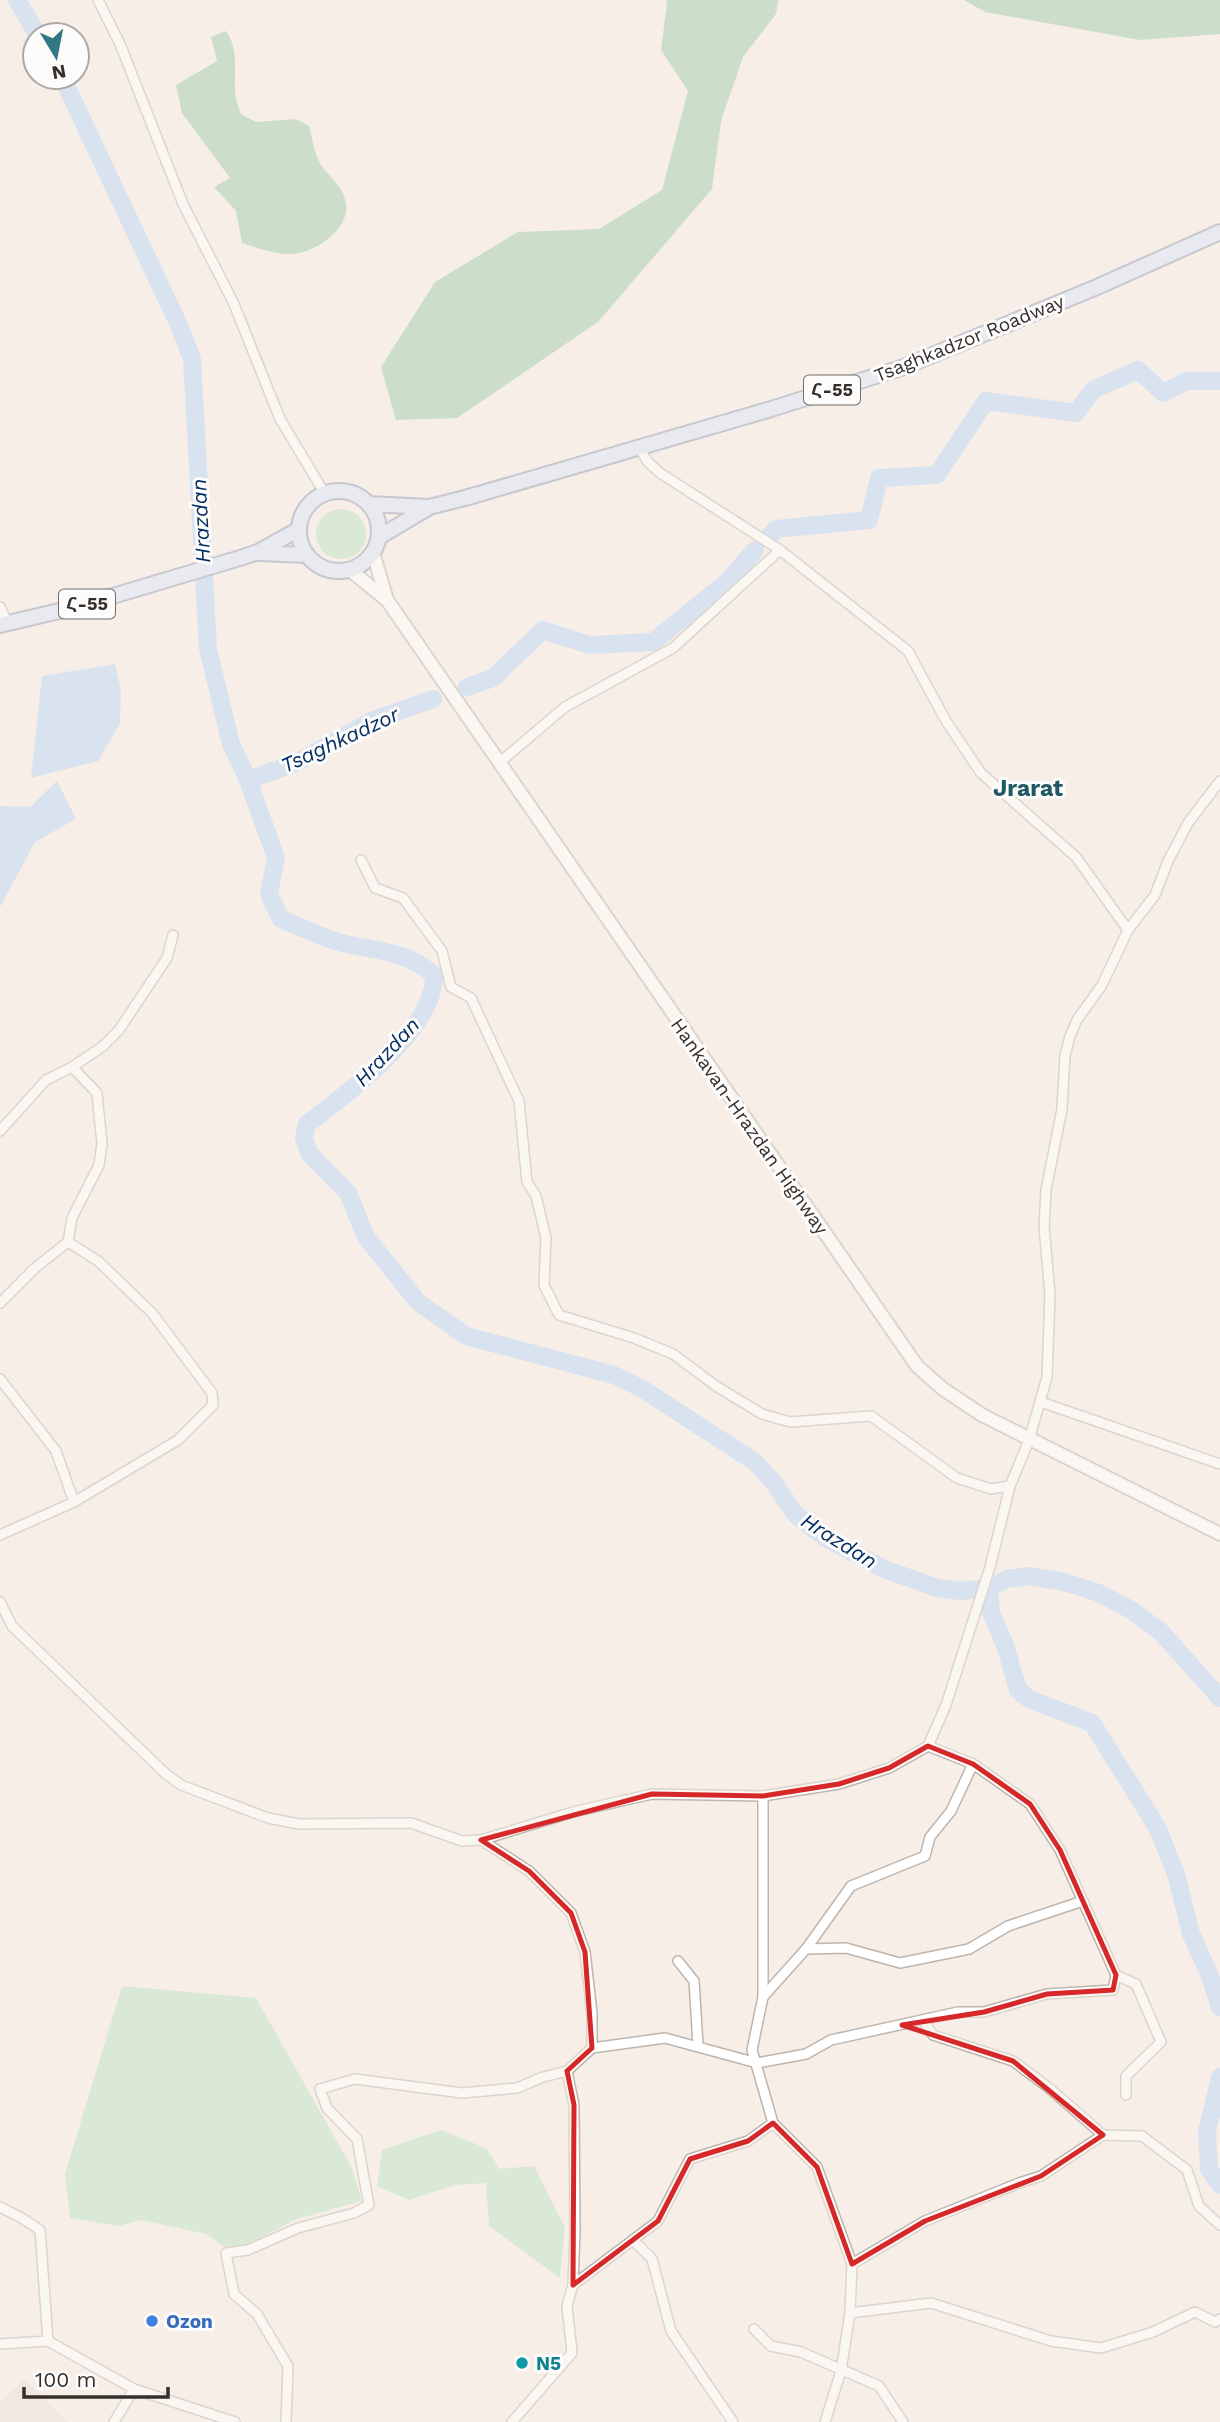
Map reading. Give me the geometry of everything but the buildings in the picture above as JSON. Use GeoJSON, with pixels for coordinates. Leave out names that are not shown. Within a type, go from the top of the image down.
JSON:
{"type":"FeatureCollection","features":[{"type":"Feature","properties":{"kind":"main road","name":"Tsaghkadzor Roadway"},"geometry":{"type":"LineString","coordinates":[[379,537],[429,507],[768,410],[901,368],[1220,232]]}},
{"type":"Feature","properties":{"kind":"main road","name":"Հ-55"},"geometry":{"type":"LineString","coordinates":[[325,494],[348,492],[369,504]]}},
{"type":"Feature","properties":{"kind":"main road"},"geometry":{"type":"LineString","coordinates":[[307,555],[300,538],[301,520],[310,504],[325,494]]}},
{"type":"Feature","properties":{"kind":"main road"},"geometry":{"type":"LineString","coordinates":[[350,570],[359,566],[373,553],[379,537],[375,514],[369,504]]}},
{"type":"Feature","properties":{"kind":"main road","name":"Tsaghkadzor Roadway"},"geometry":{"type":"LineString","coordinates":[[369,504],[429,507]]}},
{"type":"Feature","properties":{"kind":"main road","name":"Հ-55"},"geometry":{"type":"LineString","coordinates":[[4,625],[76,607],[240,558],[258,552],[299,529]]}},
{"type":"Feature","properties":{"kind":"main road","name":"Հ-55"},"geometry":{"type":"LineString","coordinates":[[258,552],[307,555],[323,568],[350,570]]}},
{"type":"Feature","properties":{"kind":"main road","name":"Hankavan-Hrazdan Highway"},"geometry":{"type":"LineString","coordinates":[[373,553],[387,600]]}},
{"type":"Feature","properties":{"kind":"main road","name":"Hankavan-Hrazdan Highway"},"geometry":{"type":"LineString","coordinates":[[350,570],[387,600],[917,1366],[943,1389],[982,1415],[1220,1534]]}},
{"type":"Feature","properties":{"kind":"street"},"geometry":{"type":"LineString","coordinates":[[98,0],[120,44],[183,204],[234,304],[280,419],[325,494]]}},
{"type":"Feature","properties":{"kind":"street"},"geometry":{"type":"LineString","coordinates":[[639,447],[647,461],[660,473],[780,550],[908,651],[946,721],[981,773],[1076,857],[1128,930]]}},
{"type":"Feature","properties":{"kind":"street"},"geometry":{"type":"LineString","coordinates":[[499,762],[565,707],[673,648],[780,550]]}},
{"type":"Feature","properties":{"kind":"street"},"geometry":{"type":"LineString","coordinates":[[0,607],[4,625]]}},
{"type":"Feature","properties":{"kind":"street"},"geometry":{"type":"LineString","coordinates":[[0,1602],[12,1626],[181,1786],[278,1820],[299,1824],[411,1823],[462,1841],[481,1840],[573,1812],[652,1794],[763,1796],[839,1784],[889,1769],[928,1746],[946,1705],[990,1567],[1010,1486],[1029,1440],[1047,1377],[1050,1294],[1044,1227],[1046,1190],[1062,1109],[1065,1056],[1077,1020],[1102,985],[1128,930],[1155,895],[1168,861],[1188,823],[1220,781]]}},
{"type":"Feature","properties":{"kind":"street"},"geometry":{"type":"LineString","coordinates":[[361,860],[375,888],[403,898],[442,951],[452,987],[471,998],[519,1101],[527,1182],[536,1196],[546,1238],[544,1285],[559,1315],[635,1338],[673,1354],[716,1386],[762,1414],[790,1422],[871,1416],[957,1478],[991,1489],[1010,1486]]}},
{"type":"Feature","properties":{"kind":"street"},"geometry":{"type":"LineString","coordinates":[[0,1131],[46,1080],[72,1067],[119,1030],[167,958],[173,936]]}},
{"type":"Feature","properties":{"kind":"street"},"geometry":{"type":"LineString","coordinates":[[0,1303],[35,1268],[68,1242],[72,1218],[99,1165],[102,1144],[97,1093],[72,1067]]}},
{"type":"Feature","properties":{"kind":"street"},"geometry":{"type":"LineString","coordinates":[[0,1535],[74,1502],[178,1440],[213,1405],[212,1393],[152,1313],[98,1262],[68,1242]]}},
{"type":"Feature","properties":{"kind":"street"},"geometry":{"type":"LineString","coordinates":[[0,1379],[56,1451],[74,1502]]}},
{"type":"Feature","properties":{"kind":"street"},"geometry":{"type":"LineString","coordinates":[[1041,1402],[1220,1464]]}},
{"type":"Feature","properties":{"kind":"street"},"geometry":{"type":"LineString","coordinates":[[286,2422],[288,2366],[257,2314],[234,2294],[226,2253],[248,2250],[298,2228],[354,2213],[369,2205],[357,2139],[327,2108],[320,2089],[355,2079],[462,2093],[517,2088],[567,2071],[592,2048],[665,2038],[757,2063],[806,2054],[831,2040],[958,2012],[984,2012],[1046,1994],[1113,1990],[1116,1975],[1083,1901],[1060,1850],[1030,1804],[973,1764],[928,1746]]}},
{"type":"Feature","properties":{"kind":"street"},"geometry":{"type":"LineString","coordinates":[[763,1997],[806,1949],[851,1886],[925,1856],[930,1837],[951,1811],[973,1764]]}},
{"type":"Feature","properties":{"kind":"street"},"geometry":{"type":"LineString","coordinates":[[763,1796],[763,1997],[752,2050],[773,2123],[817,2167],[852,2264],[850,2313],[841,2371],[825,2422]]}},
{"type":"Feature","properties":{"kind":"street"},"geometry":{"type":"LineString","coordinates":[[481,1840],[529,1871],[571,1913],[586,1952],[592,2013],[592,2048]]}},
{"type":"Feature","properties":{"kind":"street"},"geometry":{"type":"LineString","coordinates":[[806,1949],[846,1948],[900,1963],[969,1949],[1008,1926],[1083,1901]]}},
{"type":"Feature","properties":{"kind":"street"},"geometry":{"type":"LineString","coordinates":[[678,1961],[694,1981],[698,2045]]}},
{"type":"Feature","properties":{"kind":"street"},"geometry":{"type":"LineString","coordinates":[[1116,1975],[1136,1984],[1161,2042],[1126,2076],[1126,2095]]}},
{"type":"Feature","properties":{"kind":"street"},"geometry":{"type":"LineString","coordinates":[[923,2020],[933,2035],[1013,2061],[1103,2135]]}},
{"type":"Feature","properties":{"kind":"street"},"geometry":{"type":"LineString","coordinates":[[512,2422],[572,2353],[567,2306],[573,2285],[575,2105],[567,2071]]}},
{"type":"Feature","properties":{"kind":"street"},"geometry":{"type":"LineString","coordinates":[[573,2285],[658,2221],[690,2159],[748,2141],[773,2123]]}},
{"type":"Feature","properties":{"kind":"street"},"geometry":{"type":"LineString","coordinates":[[852,2264],[925,2221],[1041,2176],[1103,2135],[1142,2136],[1187,2170],[1199,2206],[1220,2225]]}},
{"type":"Feature","properties":{"kind":"street"},"geometry":{"type":"LineString","coordinates":[[0,2207],[40,2230],[48,2341]]}},
{"type":"Feature","properties":{"kind":"street"},"geometry":{"type":"LineString","coordinates":[[633,2240],[653,2259],[671,2331],[733,2422]]}},
{"type":"Feature","properties":{"kind":"street"},"geometry":{"type":"LineString","coordinates":[[850,2313],[931,2303],[1051,2341],[1101,2348],[1153,2332],[1195,2312],[1215,2322],[1220,2319]]}},
{"type":"Feature","properties":{"kind":"street"},"geometry":{"type":"LineString","coordinates":[[754,2329],[771,2346],[801,2352],[879,2386],[904,2422]]}},
{"type":"Feature","properties":{"kind":"street"},"geometry":{"type":"LineString","coordinates":[[0,2344],[48,2341],[134,2389],[235,2422]]}},
{"type":"Feature","properties":{"kind":"street"},"geometry":{"type":"LineString","coordinates":[[114,2422],[134,2389]]}},
{"type":"Feature","properties":{"kind":"highlighted area"},"geometry":{"type":"Polygon","coordinates":[[[928,1746],[973,1764],[1030,1804],[1060,1850],[1116,1975],[1113,1990],[1047,1994],[984,2012],[902,2025],[1013,2061],[1103,2135],[1041,2176],[925,2221],[852,2264],[817,2167],[773,2123],[748,2141],[690,2159],[658,2221],[573,2285],[574,2105],[567,2071],[592,2048],[585,1952],[571,1913],[529,1871],[481,1840],[652,1794],[763,1796],[839,1784],[889,1768],[928,1746]]]}},
{"type":"Feature","properties":{"kind":"shaded area"},"geometry":{"type":"Polygon","coordinates":[[[25,2379],[67,2422],[0,2422],[0,2403],[25,2379]]]}},
{"type":"Feature","properties":{"kind":"green space"},"geometry":{"type":"Polygon","coordinates":[[[665,0],[778,0],[776,14],[743,57],[721,121],[712,189],[598,322],[457,418],[396,420],[381,367],[435,282],[518,232],[599,229],[662,190],[688,91],[661,50],[667,2],[665,0]]]}},
{"type":"Feature","properties":{"kind":"green space"},"geometry":{"type":"Polygon","coordinates":[[[964,0],[1220,0],[1220,34],[1140,40],[985,12],[964,0]]]}},
{"type":"Feature","properties":{"kind":"green space"},"geometry":{"type":"Polygon","coordinates":[[[226,31],[233,45],[235,92],[241,114],[256,122],[296,119],[309,126],[318,159],[345,198],[346,214],[342,223],[328,239],[309,250],[284,254],[242,243],[236,211],[214,187],[230,178],[182,113],[176,85],[217,61],[211,37],[226,31]]]}},
{"type":"Feature","properties":{"kind":"green space"},"geometry":{"type":"Polygon","coordinates":[[[341,509],[358,517],[366,534],[358,551],[341,559],[324,551],[316,534],[324,517],[341,509]]]}},
{"type":"Feature","properties":{"kind":"green space"},"geometry":{"type":"Polygon","coordinates":[[[122,1986],[256,1998],[352,2168],[362,2201],[297,2219],[240,2248],[222,2246],[206,2234],[140,2220],[119,2226],[70,2218],[65,2174],[122,1986]]]}},
{"type":"Feature","properties":{"kind":"green space"},"geometry":{"type":"Polygon","coordinates":[[[441,2130],[486,2148],[500,2169],[534,2166],[565,2228],[560,2278],[489,2226],[486,2183],[456,2185],[409,2200],[377,2186],[382,2150],[441,2130]]]}},
{"type":"Feature","properties":{"kind":"water"},"geometry":{"type":"Polygon","coordinates":[[[115,664],[121,691],[120,724],[98,761],[31,778],[42,676],[115,664]]]}},
{"type":"Feature","properties":{"kind":"water"},"geometry":{"type":"Polygon","coordinates":[[[57,781],[76,819],[35,842],[0,907],[0,806],[30,807],[57,781]]]}},
{"type":"Feature","properties":{"kind":"waterway","name":"Hrazdan"},"geometry":{"type":"LineString","coordinates":[[17,0],[30,21]]}},
{"type":"Feature","properties":{"kind":"waterway","name":"Hrazdan"},"geometry":{"type":"LineString","coordinates":[[69,91],[178,323],[192,359],[208,649],[231,744],[248,780],[276,858],[269,894],[281,919],[332,940],[409,959],[434,975],[431,995],[405,1038],[365,1078],[307,1124],[304,1138],[309,1153],[348,1193],[366,1237],[418,1302],[466,1336],[614,1375],[641,1388],[755,1462],[774,1483],[796,1515],[824,1537],[884,1569],[937,1588],[960,1591],[989,1588],[1007,1579],[1029,1576],[1064,1582],[1099,1593],[1131,1610],[1160,1631],[1220,1698]]}},
{"type":"Feature","properties":{"kind":"waterway","name":"Tsaghkadzor"},"geometry":{"type":"LineString","coordinates":[[770,535],[776,529],[869,520],[879,478],[937,475],[986,401],[1076,413],[1093,390],[1138,370],[1163,393],[1186,381],[1220,381]]}},
{"type":"Feature","properties":{"kind":"waterway","name":"Tsaghkadzor"},"geometry":{"type":"LineString","coordinates":[[467,687],[493,678],[543,630],[589,645],[653,642],[727,582],[755,550]]}},
{"type":"Feature","properties":{"kind":"waterway","name":"Tsaghkadzor"},"geometry":{"type":"LineString","coordinates":[[248,780],[298,762],[371,721],[433,699]]}},
{"type":"Feature","properties":{"kind":"waterway","name":"Hrazdan"},"geometry":{"type":"LineString","coordinates":[[989,1588],[991,1612],[1006,1648],[1018,1690],[1029,1699],[1092,1723],[1157,1827],[1176,1874],[1191,1934],[1210,1976],[1220,2007]]}},
{"type":"Feature","properties":{"kind":"waterway","name":"Hrazdan"},"geometry":{"type":"LineString","coordinates":[[1220,2077],[1207,2131],[1209,2169],[1220,2185]]}},
{"type":"Feature","properties":{"kind":"place","name":"Ozon"},"geometry":{"type":"Point","coordinates":[152,2321]}},
{"type":"Feature","properties":{"kind":"place","name":"N5"},"geometry":{"type":"Point","coordinates":[522,2363]}},
{"type":"Feature","properties":{"kind":"district","name":"Jrarat"},"geometry":{"type":"Point","coordinates":[1028,788]}}]}
